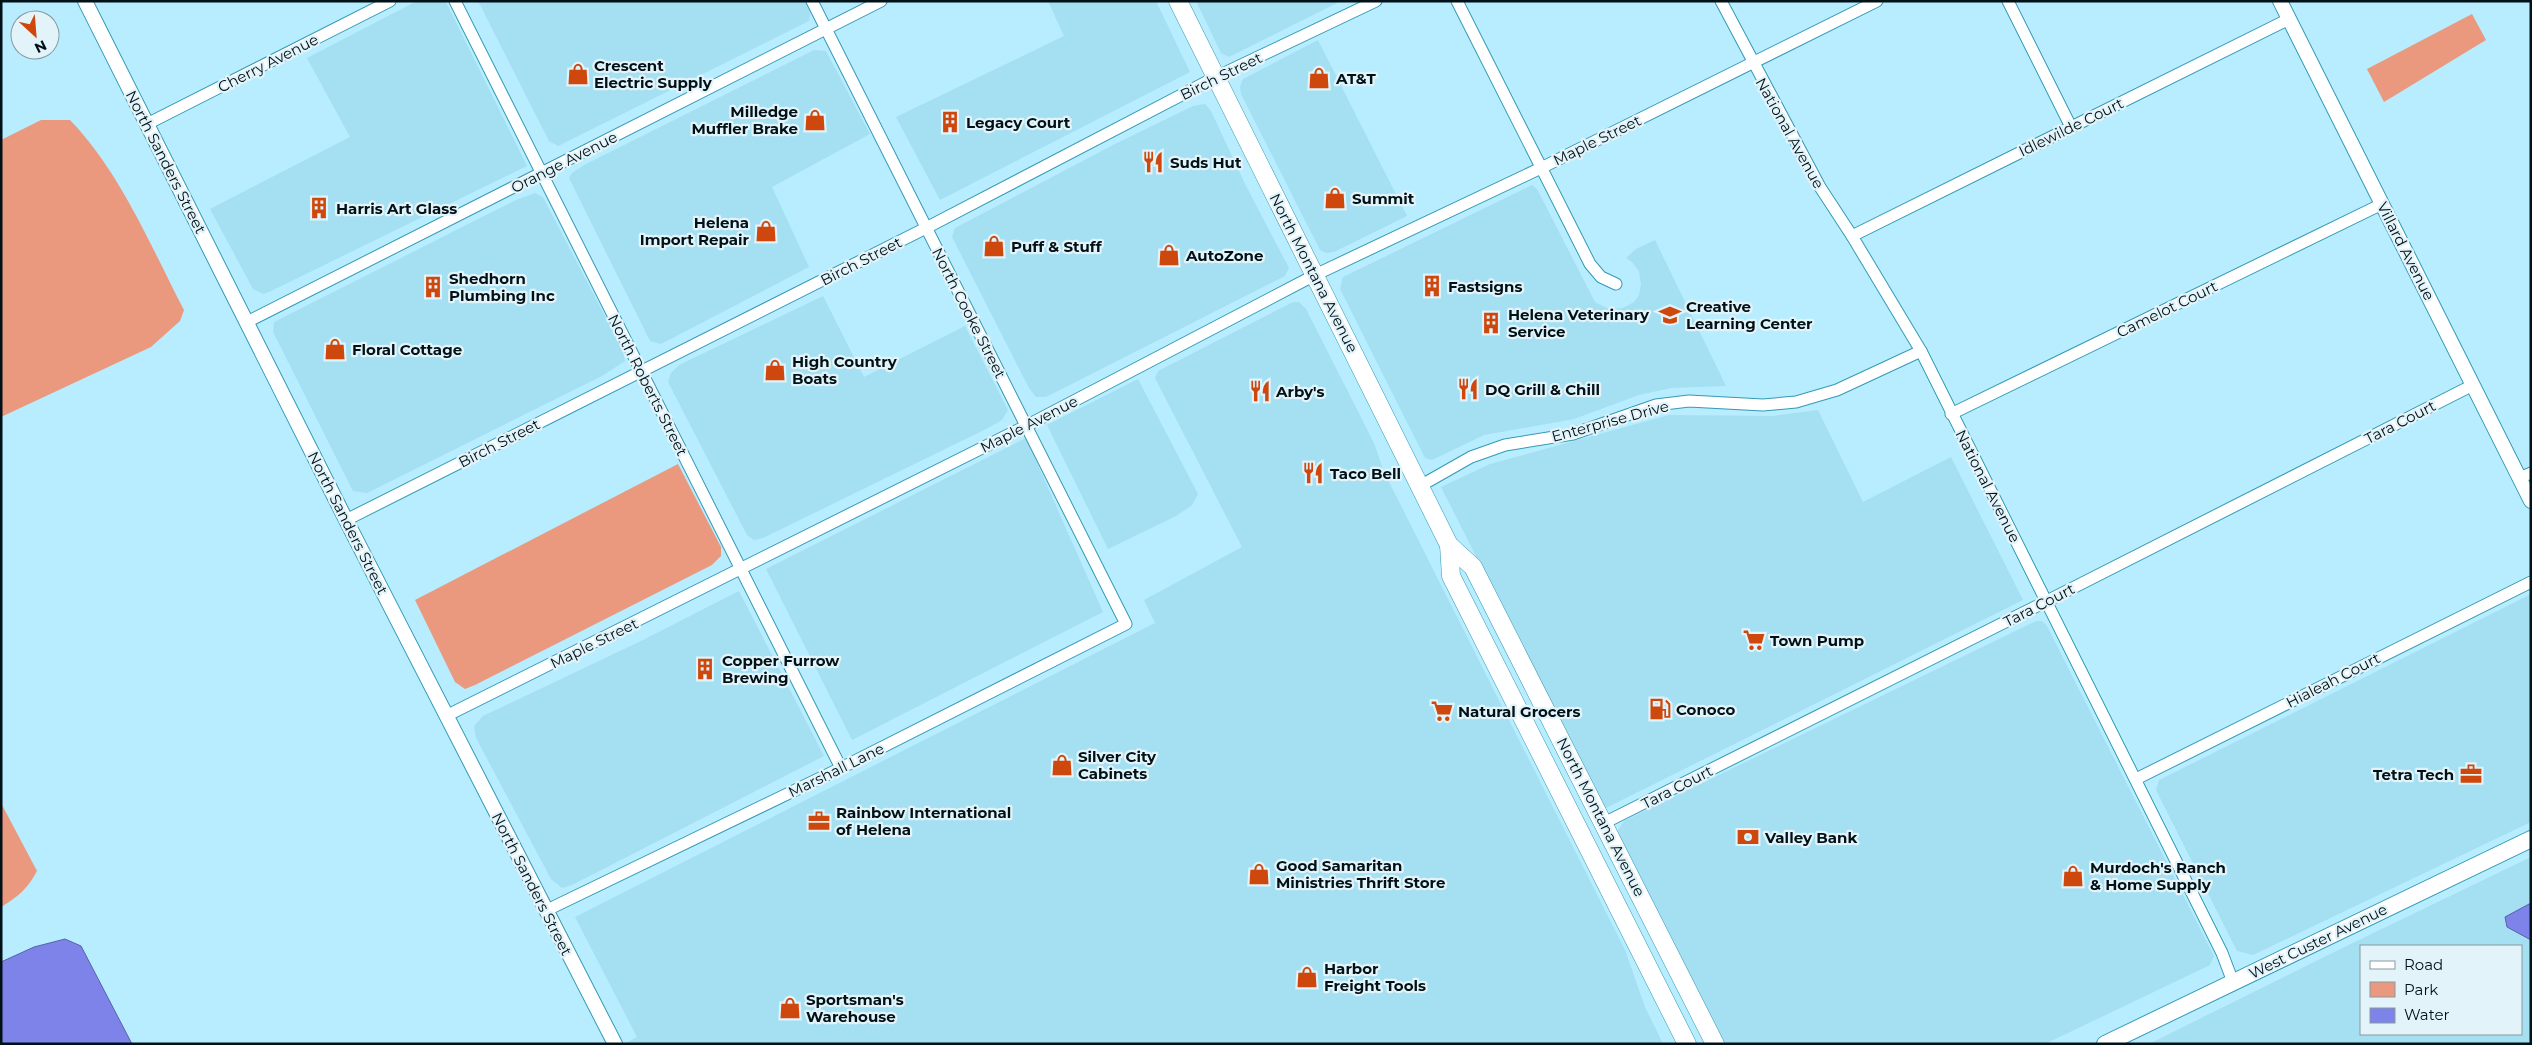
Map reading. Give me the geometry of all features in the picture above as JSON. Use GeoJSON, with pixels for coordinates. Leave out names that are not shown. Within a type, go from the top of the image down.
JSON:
{"type":"FeatureCollection","features":[{"type":"Feature","properties":{"kind":"main road","name":"North Montana Avenue"},"geometry":{"type":"LineString","coordinates":[[1178,1],[1449,545],[1473,567],[1715,1044]]}},
{"type":"Feature","properties":{"kind":"main road","name":"North Montana Avenue"},"geometry":{"type":"LineString","coordinates":[[1449,545],[1451,576],[1687,1044]]}},
{"type":"Feature","properties":{"kind":"main road","name":"West Custer Avenue"},"geometry":{"type":"LineString","coordinates":[[2106,1044],[2531,839]]}},
{"type":"Feature","properties":{"kind":"street","name":"North Sanders Street"},"geometry":{"type":"LineString","coordinates":[[85,1],[346,520],[545,911],[615,1044]]}},
{"type":"Feature","properties":{"kind":"street","name":"Cherry Avenue"},"geometry":{"type":"LineString","coordinates":[[147,124],[390,1]]}},
{"type":"Feature","properties":{"kind":"street","name":"North Roberts Street"},"geometry":{"type":"LineString","coordinates":[[455,1],[841,768]]}},
{"type":"Feature","properties":{"kind":"street","name":"North Cooke Street"},"geometry":{"type":"LineString","coordinates":[[812,1],[1126,624]]}},
{"type":"Feature","properties":{"kind":"street","name":"Orange Avenue"},"geometry":{"type":"LineString","coordinates":[[247,322],[881,1]]}},
{"type":"Feature","properties":{"kind":"street","name":"Birch Street"},"geometry":{"type":"LineString","coordinates":[[346,520],[926,228],[1216,77],[1376,1]]}},
{"type":"Feature","properties":{"kind":"street"},"geometry":{"type":"LineString","coordinates":[[1457,1],[1590,264],[1601,277],[1616,284]]}},
{"type":"Feature","properties":{"kind":"street","name":"National Avenue"},"geometry":{"type":"LineString","coordinates":[[1721,1],[1752,63],[1820,187],[1852,236],[1920,351],[2222,952],[2233,982]]}},
{"type":"Feature","properties":{"kind":"street","name":"Maple Street"},"geometry":{"type":"LineString","coordinates":[[1316,275],[1541,168],[1877,1]]}},
{"type":"Feature","properties":{"kind":"street"},"geometry":{"type":"LineString","coordinates":[[2008,1],[2071,127]]}},
{"type":"Feature","properties":{"kind":"street","name":"Villard Avenue"},"geometry":{"type":"LineString","coordinates":[[2280,1],[2472,385],[2525,475],[2531,501]]}},
{"type":"Feature","properties":{"kind":"street","name":"Idlewilde Court"},"geometry":{"type":"LineString","coordinates":[[1852,236],[2289,19]]}},
{"type":"Feature","properties":{"kind":"street","name":"Camelot Court"},"geometry":{"type":"LineString","coordinates":[[1951,414],[2382,204]]}},
{"type":"Feature","properties":{"kind":"street","name":"Maple Avenue"},"geometry":{"type":"LineString","coordinates":[[741,570],[1026,426],[1316,275]]}},
{"type":"Feature","properties":{"kind":"street","name":"Enterprise Drive"},"geometry":{"type":"LineString","coordinates":[[1420,486],[1470,457],[1505,445],[1573,434],[1656,405],[1689,401],[1763,405],[1796,402],[1837,390],[1920,351]]}},
{"type":"Feature","properties":{"kind":"street","name":"Tara Court"},"geometry":{"type":"LineString","coordinates":[[1604,823],[2472,385]]}},
{"type":"Feature","properties":{"kind":"street","name":"Maple Street"},"geometry":{"type":"LineString","coordinates":[[446,716],[741,570]]}},
{"type":"Feature","properties":{"kind":"street","name":"Hialeah Court"},"geometry":{"type":"LineString","coordinates":[[2136,779],[2531,582]]}},
{"type":"Feature","properties":{"kind":"street","name":"Marshall Lane"},"geometry":{"type":"LineString","coordinates":[[545,911],[841,768],[1126,624]]}},
{"type":"Feature","properties":{"kind":"shaded area"},"geometry":{"type":"Polygon","coordinates":[[[417,1],[444,1],[447,4],[527,166],[269,292],[263,294],[253,289],[210,209],[350,137],[307,58],[417,1]]]}},
{"type":"Feature","properties":{"kind":"shaded area"},"geometry":{"type":"Polygon","coordinates":[[[478,1],[807,1],[811,9],[809,21],[558,146],[549,141],[478,1]]]}},
{"type":"Feature","properties":{"kind":"shaded area"},"geometry":{"type":"Polygon","coordinates":[[[1048,1],[1156,1],[1190,72],[940,200],[896,117],[1064,36],[1048,1]]]}},
{"type":"Feature","properties":{"kind":"shaded area"},"geometry":{"type":"Polygon","coordinates":[[[1196,1],[1341,1],[1229,57],[1221,53],[1196,1]]]}},
{"type":"Feature","properties":{"kind":"shaded area"},"geometry":{"type":"Polygon","coordinates":[[[1318,40],[1407,216],[1334,252],[1326,253],[1320,250],[1241,94],[1240,87],[1243,79],[1318,40]]]}},
{"type":"Feature","properties":{"kind":"shaded area"},"geometry":{"type":"Polygon","coordinates":[[[814,50],[826,51],[870,134],[772,187],[809,267],[661,344],[650,341],[569,178],[572,173],[584,165],[814,50]]]}},
{"type":"Feature","properties":{"kind":"shaded area"},"geometry":{"type":"Polygon","coordinates":[[[1205,104],[1211,111],[1246,186],[1289,268],[1285,276],[1046,397],[1036,397],[1029,388],[952,237],[955,228],[1115,144],[1193,106],[1205,104]]]}},
{"type":"Feature","properties":{"kind":"shaded area"},"geometry":{"type":"Polygon","coordinates":[[[1532,185],[1537,189],[1595,302],[1609,309],[1623,308],[1634,302],[1639,295],[1641,285],[1639,271],[1626,258],[1636,249],[1655,240],[1726,386],[1671,388],[1639,395],[1574,419],[1484,435],[1432,460],[1425,458],[1340,289],[1343,277],[1532,185]]]}},
{"type":"Feature","properties":{"kind":"shaded area"},"geometry":{"type":"Polygon","coordinates":[[[535,193],[543,197],[622,349],[625,361],[602,376],[367,493],[353,491],[273,332],[274,322],[516,200],[535,193]]]}},
{"type":"Feature","properties":{"kind":"shaded area"},"geometry":{"type":"Polygon","coordinates":[[[823,296],[864,377],[965,326],[1008,410],[1002,420],[988,428],[763,538],[754,540],[747,535],[668,382],[671,373],[679,365],[823,296]]]}},
{"type":"Feature","properties":{"kind":"shaded area"},"geometry":{"type":"Polygon","coordinates":[[[1293,302],[1299,302],[1306,309],[1374,443],[1384,472],[1625,950],[1645,1007],[1663,1044],[624,1044],[637,1037],[575,917],[1155,623],[1144,600],[1242,547],[1155,378],[1158,371],[1293,302]]]}},
{"type":"Feature","properties":{"kind":"shaded area"},"geometry":{"type":"Polygon","coordinates":[[[1138,379],[1198,494],[1192,505],[1176,516],[1108,549],[1047,425],[1138,379]]]}},
{"type":"Feature","properties":{"kind":"shaded area"},"geometry":{"type":"Polygon","coordinates":[[[1818,410],[1863,502],[1951,457],[2023,600],[1604,809],[1441,487],[1490,464],[1669,415],[1773,416],[1818,410]]]}},
{"type":"Feature","properties":{"kind":"shaded area"},"geometry":{"type":"Polygon","coordinates":[[[1026,438],[1103,612],[852,740],[766,569],[1026,438]]]}},
{"type":"Feature","properties":{"kind":"shaded area"},"geometry":{"type":"Polygon","coordinates":[[[739,591],[824,756],[572,885],[562,888],[551,879],[476,738],[474,726],[483,716],[641,641],[739,591]]]}},
{"type":"Feature","properties":{"kind":"shaded area"},"geometry":{"type":"Polygon","coordinates":[[[2531,594],[2531,822],[2253,955],[2237,951],[2156,790],[2159,780],[2531,594]]]}},
{"type":"Feature","properties":{"kind":"shaded area"},"geometry":{"type":"Polygon","coordinates":[[[2036,621],[2042,621],[2047,626],[2214,956],[2210,965],[2045,1044],[1724,1044],[1620,838],[1618,830],[1624,821],[2036,621]]]}},
{"type":"Feature","properties":{"kind":"shaded area"},"geometry":{"type":"Polygon","coordinates":[[[2531,857],[2531,1044],[2149,1044],[2330,954],[2531,857]]]}},
{"type":"Feature","properties":{"kind":"green space"},"geometry":{"type":"Polygon","coordinates":[[[2472,14],[2486,40],[2384,102],[2367,69],[2472,14]]]}},
{"type":"Feature","properties":{"kind":"green space"},"geometry":{"type":"Polygon","coordinates":[[[41,120],[70,120],[105,163],[133,210],[184,310],[180,321],[151,347],[1,417],[1,140],[41,120]]]}},
{"type":"Feature","properties":{"kind":"green space"},"geometry":{"type":"Polygon","coordinates":[[[678,464],[721,547],[721,556],[712,565],[475,685],[465,689],[455,682],[415,600],[678,464]]]}},
{"type":"Feature","properties":{"kind":"green space"},"geometry":{"type":"Polygon","coordinates":[[[1,803],[37,871],[22,892],[1,907],[1,803]]]}},
{"type":"Feature","properties":{"kind":"water"},"geometry":{"type":"Polygon","coordinates":[[[2531,903],[2531,940],[2507,927],[2505,917],[2531,903]]]}},
{"type":"Feature","properties":{"kind":"water"},"geometry":{"type":"Polygon","coordinates":[[[65,939],[81,946],[132,1044],[1,1044],[1,962],[34,947],[65,939]]]}},
{"type":"Feature","properties":{"kind":"place","name":"Crescent Electric Supply"},"geometry":{"type":"Point","coordinates":[578,74]}},
{"type":"Feature","properties":{"kind":"place","name":"AT&T"},"geometry":{"type":"Point","coordinates":[1319,78]}},
{"type":"Feature","properties":{"kind":"place","name":"Milledge Muffler Brake"},"geometry":{"type":"Point","coordinates":[815,120]}},
{"type":"Feature","properties":{"kind":"place","name":"Legacy Court"},"geometry":{"type":"Point","coordinates":[950,122]}},
{"type":"Feature","properties":{"kind":"place","name":"Suds Hut"},"geometry":{"type":"Point","coordinates":[1153,162]}},
{"type":"Feature","properties":{"kind":"place","name":"Summit"},"geometry":{"type":"Point","coordinates":[1335,198]}},
{"type":"Feature","properties":{"kind":"place","name":"Harris Art Glass"},"geometry":{"type":"Point","coordinates":[319,208]}},
{"type":"Feature","properties":{"kind":"place","name":"Helena Import Repair"},"geometry":{"type":"Point","coordinates":[766,231]}},
{"type":"Feature","properties":{"kind":"place","name":"Puff & Stuff"},"geometry":{"type":"Point","coordinates":[994,246]}},
{"type":"Feature","properties":{"kind":"place","name":"AutoZone"},"geometry":{"type":"Point","coordinates":[1169,255]}},
{"type":"Feature","properties":{"kind":"place","name":"Fastsigns"},"geometry":{"type":"Point","coordinates":[1432,286]}},
{"type":"Feature","properties":{"kind":"place","name":"Shedhorn Plumbing Inc"},"geometry":{"type":"Point","coordinates":[433,287]}},
{"type":"Feature","properties":{"kind":"place","name":"Creative Learning Center"},"geometry":{"type":"Point","coordinates":[1670,315]}},
{"type":"Feature","properties":{"kind":"place","name":"Helena Veterinary Service"},"geometry":{"type":"Point","coordinates":[1491,323]}},
{"type":"Feature","properties":{"kind":"place","name":"Floral Cottage"},"geometry":{"type":"Point","coordinates":[335,349]}},
{"type":"Feature","properties":{"kind":"place","name":"High Country Boats"},"geometry":{"type":"Point","coordinates":[775,370]}},
{"type":"Feature","properties":{"kind":"place","name":"DQ Grill & Chill"},"geometry":{"type":"Point","coordinates":[1468,389]}},
{"type":"Feature","properties":{"kind":"place","name":"Arby's"},"geometry":{"type":"Point","coordinates":[1260,391]}},
{"type":"Feature","properties":{"kind":"place","name":"Taco Bell"},"geometry":{"type":"Point","coordinates":[1313,473]}},
{"type":"Feature","properties":{"kind":"place","name":"Town Pump"},"geometry":{"type":"Point","coordinates":[1754,640]}},
{"type":"Feature","properties":{"kind":"place","name":"Copper Furrow Brewing"},"geometry":{"type":"Point","coordinates":[705,669]}},
{"type":"Feature","properties":{"kind":"place","name":"Conoco"},"geometry":{"type":"Point","coordinates":[1660,709]}},
{"type":"Feature","properties":{"kind":"place","name":"Natural Grocers"},"geometry":{"type":"Point","coordinates":[1442,711]}},
{"type":"Feature","properties":{"kind":"place","name":"Silver City Cabinets"},"geometry":{"type":"Point","coordinates":[1062,765]}},
{"type":"Feature","properties":{"kind":"place","name":"Tetra Tech"},"geometry":{"type":"Point","coordinates":[2471,774]}},
{"type":"Feature","properties":{"kind":"place","name":"Rainbow International of Helena"},"geometry":{"type":"Point","coordinates":[819,821]}},
{"type":"Feature","properties":{"kind":"place","name":"Valley Bank"},"geometry":{"type":"Point","coordinates":[1748,837]}},
{"type":"Feature","properties":{"kind":"place","name":"Good Samaritan Ministries Thrift Store"},"geometry":{"type":"Point","coordinates":[1259,874]}},
{"type":"Feature","properties":{"kind":"place","name":"Murdoch's Ranch & Home Supply"},"geometry":{"type":"Point","coordinates":[2073,876]}},
{"type":"Feature","properties":{"kind":"place","name":"Harbor Freight Tools"},"geometry":{"type":"Point","coordinates":[1307,977]}},
{"type":"Feature","properties":{"kind":"place","name":"Sportsman's Warehouse"},"geometry":{"type":"Point","coordinates":[790,1008]}}]}
